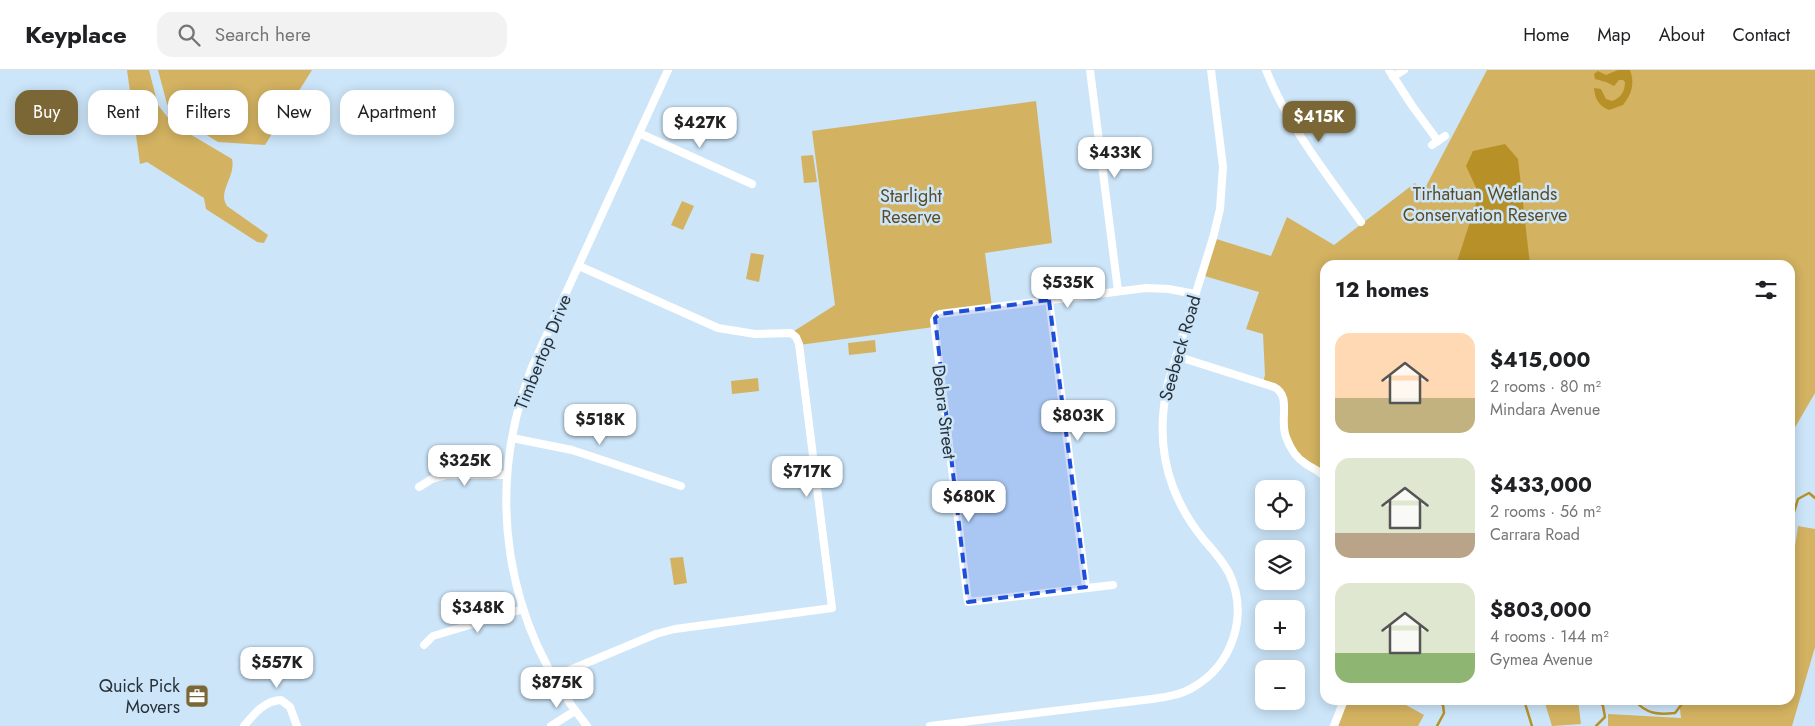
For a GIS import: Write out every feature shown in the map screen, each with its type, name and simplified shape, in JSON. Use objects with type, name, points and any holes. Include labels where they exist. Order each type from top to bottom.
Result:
[{"type":"street","name":"Timbertop Drive","points":[[587,726],[575,711],[542,657],[523,609],[514,575],[508,536],[507,475],[517,414],[529,375],[668,70]]},
{"type":"street","points":[[1090,70],[1118,291]]},
{"type":"street","name":"Seebeck Road","points":[[930,726],[1152,699],[1177,694],[1191,689],[1210,674],[1223,660],[1230,647],[1238,617],[1232,582],[1222,561],[1196,530],[1184,512],[1173,488],[1165,458],[1162,429],[1163,407],[1176,356],[1213,238],[1222,195],[1223,167],[1211,70]]},
{"type":"street","points":[[1266,70],[1281,104],[1292,123],[1361,222]]},
{"type":"street","points":[[1404,70],[1391,74],[1435,143],[1446,136]]},
{"type":"street","points":[[639,133],[752,184]]},
{"type":"street","points":[[553,677],[656,634],[675,628],[835,611],[800,347],[796,337],[789,332],[755,334],[718,328],[579,266]]},
{"type":"street","points":[[1086,587],[1049,300],[1152,288],[1195,294]]},
{"type":"street","name":"Debra Street","points":[[1049,300],[944,313],[936,317],[934,325],[968,602],[1113,585]]},
{"type":"street","points":[[1176,356],[1280,390],[1284,400],[1282,419],[1284,430],[1291,448],[1303,462],[1320,472]]},
{"type":"street","points":[[512,438],[572,450],[681,486]]},
{"type":"street","points":[[419,487],[432,479],[447,475],[507,475]]},
{"type":"street","points":[[424,645],[433,636],[523,609]]},
{"type":"street","points":[[244,726],[260,709],[271,702],[281,700],[290,707],[296,726]]},
{"type":"street","points":[[1334,726],[1342,705]]},
{"type":"street","points":[[551,726],[575,711]]},
{"type":"street","points":[[1012,717],[1014,725]]},
{"type":"highlighted area","points":[[1049,300],[1086,587],[968,602],[935,318],[940,314]]},
{"type":"green space","points":[[127,70],[149,70],[154,90],[130,90]]},
{"type":"green space","points":[[158,70],[312,70],[299,90],[258,90],[258,135],[271,135],[265,145],[218,142],[207,135],[248,135],[248,90],[168,90],[167,104]]},
{"type":"green space","name":"Tirhatuan Wetlands Conservation Reserve","points":[[1487,70],[1815,70],[1815,393],[1795,427],[1795,260],[1320,260],[1320,474],[1308,466],[1285,436],[1284,396],[1263,383],[1265,375],[1263,334],[1246,329],[1259,292],[1201,275],[1213,238],[1271,256],[1287,217],[1334,245],[1415,183],[1423,192]]},
{"type":"green space","name":"Starlight Reserve","points":[[1036,101],[1052,243],[985,253],[992,307],[940,314],[934,327],[799,345],[791,333],[835,305],[812,131]]},
{"type":"green space","points":[[158,105],[168,118],[168,135],[192,135],[232,159],[232,172],[224,195],[227,206],[268,235],[264,243],[257,242],[206,209],[204,198],[147,162],[140,164],[136,135],[158,135]]},
{"type":"green space","points":[[813,155],[817,182],[804,183],[801,156]]},
{"type":"green space","points":[[682,201],[694,206],[683,230],[671,225]]},
{"type":"green space","points":[[751,253],[764,255],[759,282],[746,279]]},
{"type":"green space","points":[[875,340],[876,352],[849,355],[848,343]]},
{"type":"green space","points":[[758,378],[759,391],[732,394],[731,381]]},
{"type":"green space","points":[[1798,526],[1815,529],[1815,647],[1792,726],[1608,726],[1608,714],[1681,718],[1680,705],[1795,705],[1795,546]]},
{"type":"green space","points":[[683,557],[687,583],[674,585],[670,558]]},
{"type":"green space","points":[[1342,705],[1406,705],[1424,715],[1418,726],[1334,726]]},
{"type":"green space","points":[[1546,705],[1579,705],[1581,724],[1552,726]]},
{"type":"shaded area","points":[[1618,70],[1630,70],[1632,88],[1629,97],[1623,105],[1609,110],[1598,102],[1594,88],[1601,89],[1606,99],[1612,101],[1622,94],[1625,82],[1619,80],[1614,86],[1595,79],[1594,74],[1598,71],[1606,75]]},
{"type":"shaded area","points":[[1505,144],[1518,159],[1529,260],[1458,260],[1479,194],[1466,166],[1473,151]]},
{"type":"waterway","points":[[1795,509],[1798,499],[1809,493],[1815,498]]},
{"type":"waterway","points":[[1437,726],[1444,713],[1443,705]]},
{"type":"waterway","points":[[1526,705],[1532,726]]},
{"type":"waterway","points":[[1596,726],[1605,717],[1602,705]]},
{"type":"waterway","points":[[1639,705],[1648,711],[1663,714],[1675,713],[1681,705]]},
{"type":"place","name":"Quick Pick Movers","points":[[197,696]]}]
